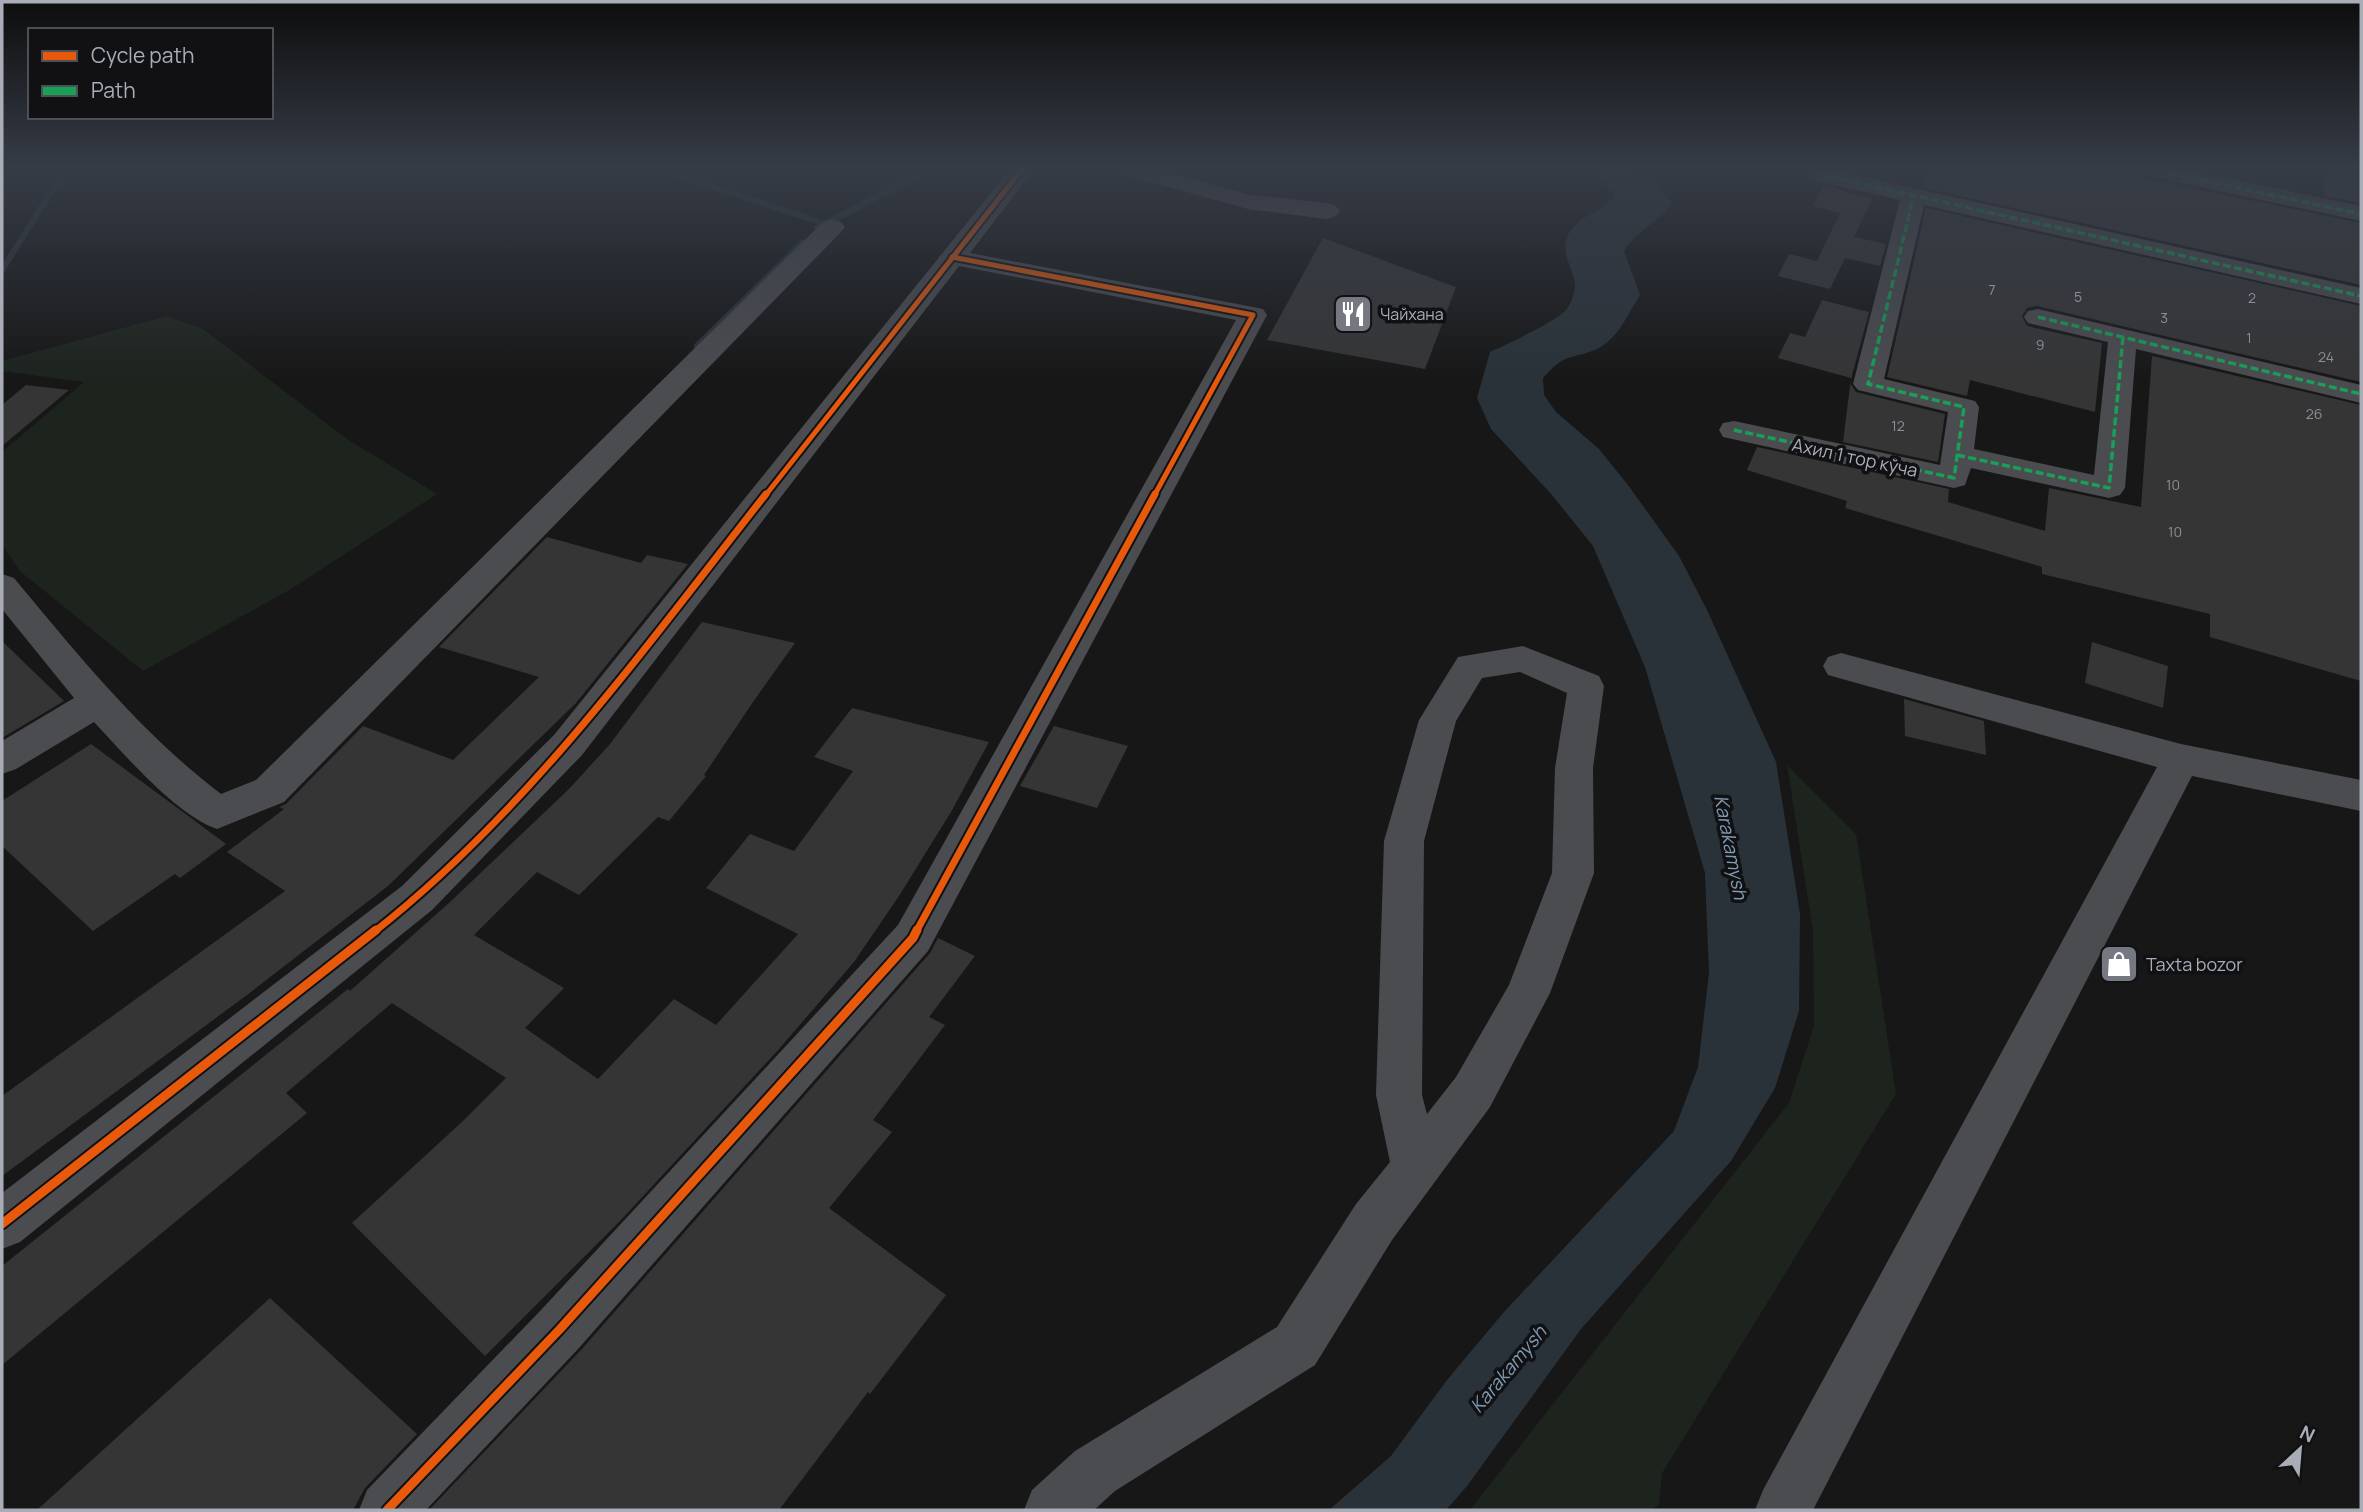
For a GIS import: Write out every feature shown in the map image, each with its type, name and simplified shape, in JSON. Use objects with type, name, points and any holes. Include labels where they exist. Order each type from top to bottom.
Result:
[{"type":"street","points":[[2,586],[97,702],[177,785],[217,813],[270,791],[820,239]]},
{"type":"street","points":[[2,1224],[418,898],[559,755],[968,239]]},
{"type":"street","name":"Ахил 1 тор кўча","points":[[1734,430],[1954,478],[1964,407],[1868,384],[1903,239]]},
{"type":"street","points":[[2107,239],[2361,296]]},
{"type":"street","points":[[387,1510],[560,1329],[913,938],[1253,315],[953,257]]},
{"type":"street","points":[[2038,317],[2361,394]]},
{"type":"street","points":[[1957,455],[2109,488],[2123,337]]},
{"type":"street","points":[[1052,1510],[1095,1471],[1296,1346],[1374,1222],[1473,1092],[1528,993],[1573,873],[1574,768],[1586,686],[1523,659],[1471,666],[1438,720],[1404,841],[1399,1095],[1415,1167]]},
{"type":"street","points":[[1841,666],[2181,759],[2361,796]]},
{"type":"street","points":[[2,760],[97,702]]},
{"type":"street","points":[[1783,1510],[2181,759]]},
{"type":"shaded area","points":[[167,316],[203,329],[347,439],[437,494],[291,589],[143,671],[20,571],[2,545],[2,452],[84,382],[2,371],[2,361]]},
{"type":"shaded area","points":[[1787,765],[1856,834],[1896,1094],[1662,1473],[1659,1504],[1652,1510],[1470,1510],[1789,1103],[1814,1026],[1813,931]]},
{"type":"water","name":"Karakamysh","points":[[1566,239],[1634,239],[1624,251],[1640,295],[1621,326],[1603,346],[1567,358],[1543,378],[1544,395],[1556,412],[1599,449],[1679,556],[1707,610],[1776,762],[1800,914],[1799,1011],[1775,1088],[1731,1161],[1581,1329],[1467,1486],[1446,1510],[1329,1510],[1391,1456],[1447,1380],[1504,1312],[1674,1131],[1698,1067],[1709,973],[1705,873],[1645,667],[1593,546],[1552,495],[1491,429],[1477,398],[1490,352],[1552,321],[1566,310],[1570,303],[1575,282]]},
{"type":"building","points":[[1323,239],[1456,287],[1425,369],[1267,340]]},
{"type":"building","points":[[1828,239],[1861,239],[1886,244],[1880,266],[1845,258],[1830,289],[1778,276],[1789,254],[1817,261]]},
{"type":"building","points":[[1919,239],[2062,239],[2361,306],[2361,382],[2037,306],[2027,308],[2022,316],[2027,326],[2102,343],[2095,412],[1970,380],[1967,396],[1887,377]]},
{"type":"building","points":[[2152,239],[2361,239],[2361,285]]},
{"type":"building","points":[[1822,300],[1869,312],[1851,380],[1778,358],[1790,333],[1805,337]]},
{"type":"building","points":[[2152,356],[2361,405],[2361,681],[2210,637],[2210,614],[2042,574],[2042,567],[1845,508],[1847,501],[1747,470],[1757,447],[1949,489],[1948,502],[2045,531],[2049,488],[2141,507]]},
{"type":"building","points":[[1850,383],[1856,392],[1945,414],[1938,462],[1843,442]]},
{"type":"building","points":[[26,385],[69,390],[2,446],[2,405]]},
{"type":"building","points":[[547,537],[641,563],[647,555],[688,564],[576,703],[388,886],[247,995],[2,1176],[2,1096],[285,891],[227,852],[284,809],[279,807],[286,804],[363,726],[453,760],[539,677],[439,647]]},
{"type":"building","points":[[702,622],[795,643],[704,775],[706,776],[669,821],[658,817],[579,895],[537,872],[474,935],[564,988],[525,1028],[598,1079],[674,999],[716,1025],[798,934],[706,888],[750,834],[794,851],[853,771],[814,757],[852,708],[989,742],[951,812],[854,962],[779,1049],[621,1220],[485,1356],[352,1223],[506,1078],[392,1003],[286,1093],[307,1113],[2,1365],[2,1266],[348,989],[350,991],[450,902],[569,789],[610,744]]},
{"type":"building","points":[[2,641],[64,701],[2,738]]},
{"type":"building","points":[[2092,642],[2168,666],[2163,708],[2085,683]]},
{"type":"building","points":[[1904,699],[1984,721],[1986,755],[1905,736]]},
{"type":"building","points":[[1054,726],[1128,746],[1097,808],[1020,786]]},
{"type":"building","points":[[91,744],[226,844],[180,878],[175,874],[93,931],[2,846],[2,801]]},
{"type":"building","points":[[938,938],[975,956],[929,1017],[945,1025],[873,1120],[892,1132],[829,1208],[946,1295],[779,1510],[429,1510],[581,1350],[930,953]]},
{"type":"building","points":[[270,1298],[417,1434],[365,1488],[353,1510],[37,1510]]},
{"type":"waterway","points":[[2,270],[22,239]]},
{"type":"waterway","points":[[697,346],[802,243]]},
{"type":"marked path","points":[[1734,430],[1954,478],[1964,407],[1868,384],[1903,239]]},
{"type":"marked path","points":[[2106,239],[2361,296]]},
{"type":"marked path","points":[[2038,317],[2361,394]]},
{"type":"marked path","points":[[1957,455],[2109,488],[2123,337]]},
{"type":"cycle path","points":[[2,1224],[417,898],[568,745],[967,239]]},
{"type":"cycle path","points":[[387,1510],[560,1329],[913,938],[1253,315],[952,257]]},
{"type":"place","name":"Чайхана","points":[[1353,314]]},
{"type":"place","name":"Taxta bozor","points":[[2119,964]]}]
